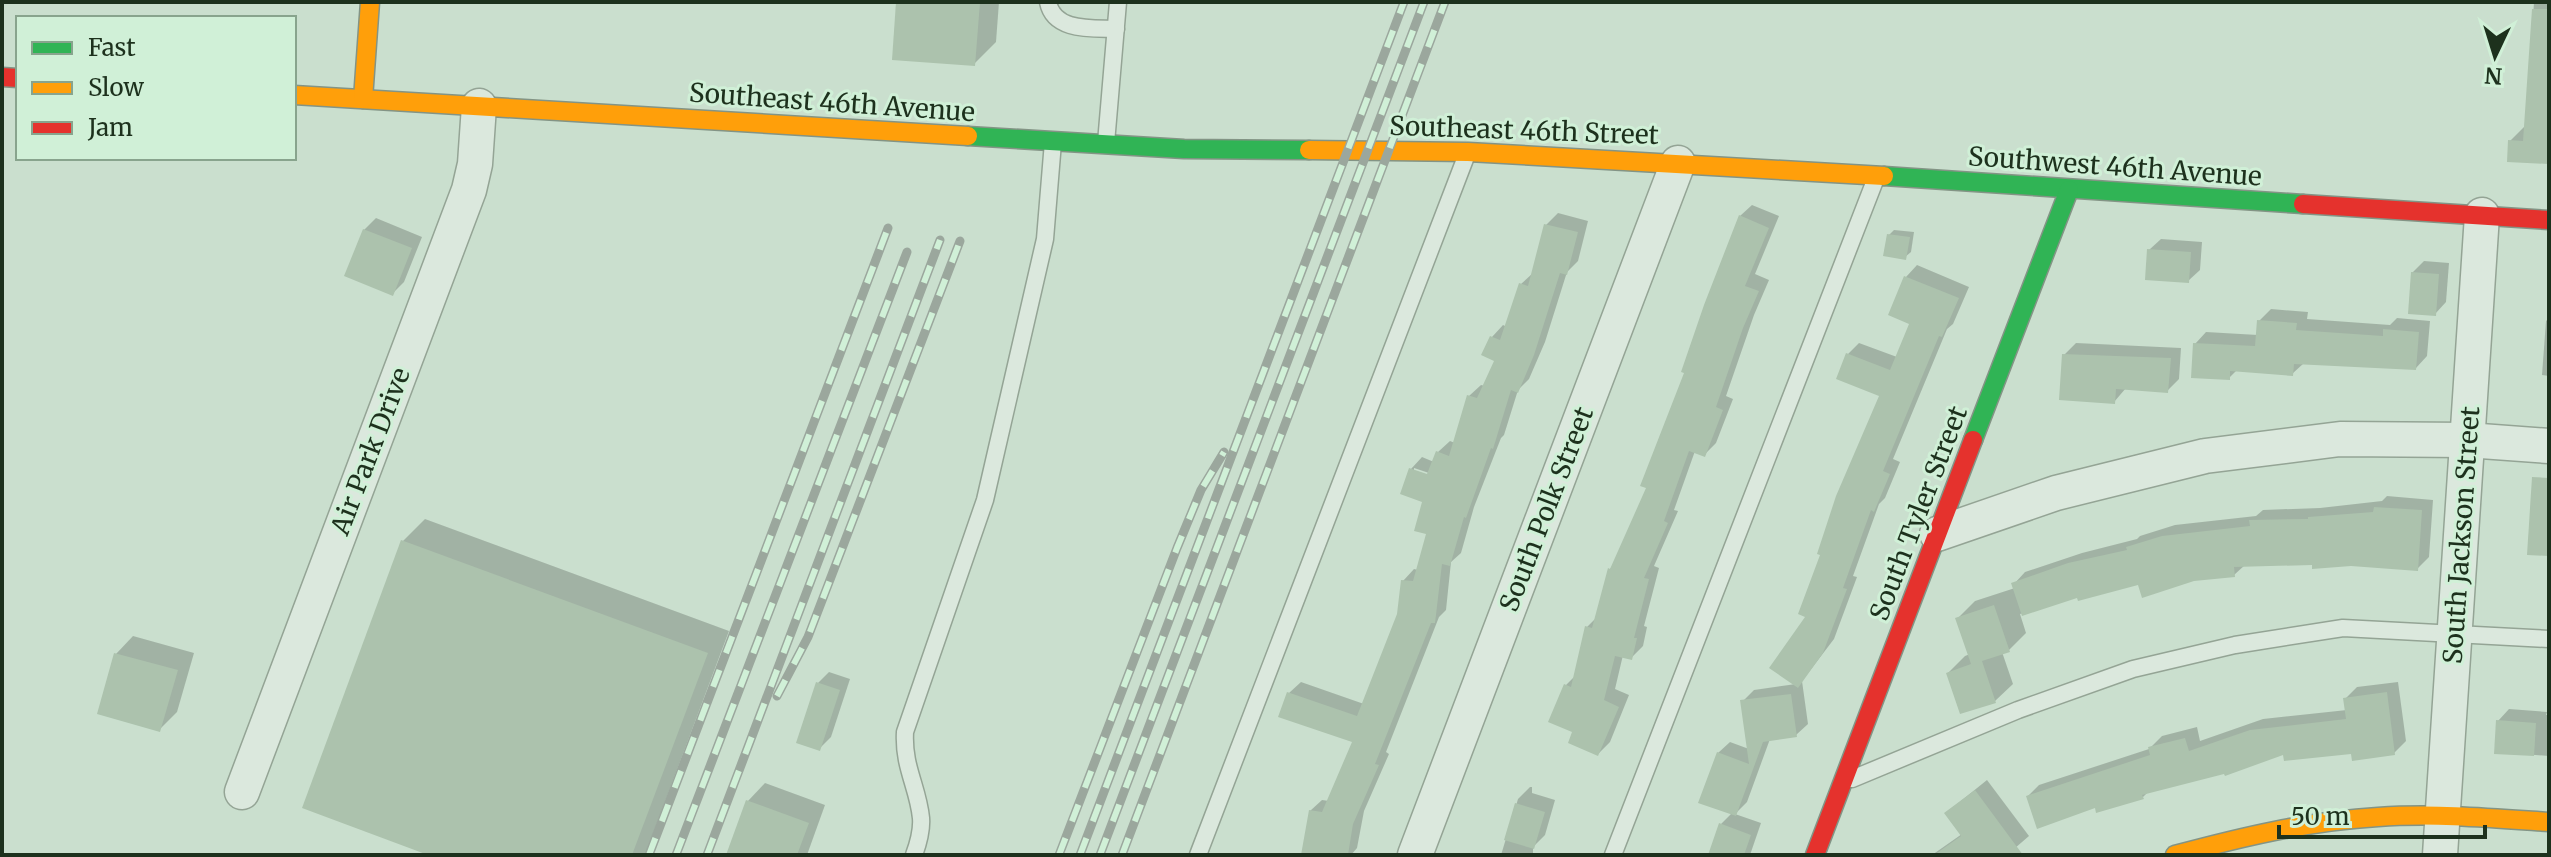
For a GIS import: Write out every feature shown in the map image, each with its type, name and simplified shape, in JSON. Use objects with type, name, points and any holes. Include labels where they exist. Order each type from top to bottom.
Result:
[{"type":"main road","points":[[363,99],[370,2]]},
{"type":"main road","name":"Southeast 46th Avenue","points":[[296,95],[1184,149],[1368,150]]},
{"type":"main road","name":"Southeast 46th Street","points":[[1368,150],[1678,163]]},
{"type":"main road","name":"Southwest 46th Avenue","points":[[1678,163],[2549,220]]},
{"type":"main road","name":"South Tyler Street","points":[[1815,855],[2069,190]]},
{"type":"main road","points":[[2175,855],[2265,832],[2355,819],[2443,815],[2549,822]]},
{"type":"street","name":"Air Park Drive","points":[[242,792],[469,190],[475,164],[479,106]]},
{"type":"street","name":"South Polk Street","points":[[1415,855],[1678,163]]},
{"type":"street","name":"South Jackson Street","points":[[2440,855],[2482,215]]},
{"type":"street","points":[[1937,534],[2056,493],[2205,456],[2340,439],[2467,440],[2549,446]]},
{"type":"lane","points":[[1048,2],[1049,9],[1067,26],[1116,29]]},
{"type":"lane","points":[[1106,145],[1118,2]]},
{"type":"lane","points":[[914,855],[921,819],[904,754],[905,732],[985,500],[1045,239],[1053,142]]},
{"type":"lane","points":[[1198,855],[1468,152]]},
{"type":"lane","points":[[1613,855],[1877,176]]},
{"type":"lane","points":[[1843,783],[2018,710],[2147,666],[2235,645],[2343,628],[2549,639]]},
{"type":"lane","points":[[2263,855],[2265,832]]},
{"type":"building","points":[[896,2],[980,2],[975,66],[892,60]]},
{"type":"building","points":[[2532,9],[2549,9],[2549,164],[2507,162],[2508,140],[2523,141]]},
{"type":"building","points":[[1739,215],[1769,228],[1745,286],[1759,291],[1716,407],[1723,410],[1705,457],[1689,451],[1664,521],[1668,523],[1644,578],[1649,579],[1634,638],[1637,638],[1632,660],[1615,656],[1604,700],[1619,707],[1598,756],[1568,743],[1572,732],[1548,722],[1564,684],[1571,687],[1585,626],[1592,628],[1608,568],[1646,488],[1640,486],[1684,373],[1681,372],[1704,305]]},
{"type":"building","points":[[1544,224],[1578,232],[1567,275],[1560,273],[1534,355],[1518,393],[1511,390],[1493,449],[1464,517],[1450,566],[1442,564],[1435,623],[1431,623],[1375,764],[1379,765],[1353,824],[1348,855],[1301,855],[1309,810],[1322,812],[1352,742],[1278,717],[1287,692],[1357,716],[1397,614],[1401,580],[1413,581],[1426,534],[1414,531],[1422,502],[1400,494],[1409,468],[1427,474],[1436,451],[1449,456],[1467,395],[1477,398],[1494,361],[1481,355],[1490,336],[1500,340],[1519,283],[1528,286]]},
{"type":"building","points":[[363,229],[412,248],[393,296],[344,276]]},
{"type":"building","points":[[1887,234],[1910,237],[1906,260],[1883,256]]},
{"type":"building","points":[[2147,249],[2191,252],[2189,283],[2145,280]]},
{"type":"building","points":[[2411,272],[2439,274],[2436,316],[2408,314]]},
{"type":"building","points":[[1904,276],[1959,298],[1942,337],[1939,336],[1883,471],[1890,474],[1874,512],[1871,510],[1823,653],[1798,688],[1769,668],[1805,617],[1798,614],[1820,555],[1817,554],[1836,496],[1879,396],[1836,379],[1846,353],[1890,370],[1909,324],[1888,315]]},
{"type":"building","points":[[2257,320],[2297,323],[2296,330],[2383,336],[2383,329],[2419,332],[2416,370],[2294,364],[2293,376],[2230,371],[2230,380],[2191,378],[2193,343],[2255,346]]},
{"type":"building","points":[[2062,354],[2171,358],[2168,393],[2116,389],[2115,404],[2059,400]]},
{"type":"building","points":[[2532,477],[2549,478],[2549,556],[2527,555]]},
{"type":"building","points":[[2374,507],[2422,510],[2418,571],[2351,566],[2312,569],[2312,565],[2234,567],[2235,577],[2194,581],[2142,598],[2138,585],[2078,601],[2077,598],[2022,616],[2011,583],[2068,563],[2127,550],[2126,547],[2162,536],[2250,526],[2249,520],[2308,519],[2373,512]]},
{"type":"building","points":[[401,540],[708,653],[632,855],[428,855],[302,808]]},
{"type":"building","points":[[1994,605],[2010,652],[1982,661],[1996,703],[1960,714],[1946,673],[1971,664],[1955,618]]},
{"type":"building","points":[[114,653],[178,670],[160,732],[97,714]]},
{"type":"building","points":[[816,682],[840,690],[820,751],[796,743]]},
{"type":"building","points":[[2387,692],[2395,755],[2352,761],[2351,754],[2284,761],[2283,755],[2225,776],[2142,795],[2144,799],[2096,813],[2095,808],[2037,829],[2026,796],[2150,755],[2148,747],[2185,738],[2189,751],[2250,730],[2346,719],[2343,698]]},
{"type":"building","points":[[1791,694],[1797,737],[1763,742],[1736,816],[1698,803],[1717,752],[1749,764],[1740,700]]},
{"type":"building","points":[[2496,720],[2536,723],[2534,756],[2494,754]]},
{"type":"building","points":[[1975,790],[2023,855],[1934,855],[1961,836],[1944,813]]},
{"type":"building","points":[[746,800],[809,823],[797,855],[726,855]]},
{"type":"building","points":[[1515,803],[1545,812],[1534,849],[1504,840]]},
{"type":"building","points":[[1719,823],[1751,835],[1744,855],[1708,855]]},
{"type":"railway","points":[[1080,855],[1404,2]]},
{"type":"railway","points":[[1100,855],[1424,2]]},
{"type":"railway","points":[[1122,855],[1445,2]]},
{"type":"railway","points":[[649,855],[888,228]]},
{"type":"railway","points":[[707,855],[940,240]]},
{"type":"railway","points":[[777,696],[808,637],[960,241]]},
{"type":"railway","points":[[676,855],[907,252]]},
{"type":"railway","points":[[1059,855],[1177,548],[1201,490],[1224,452]]},
{"type":"traffic: fast","points":[[968,136],[1184,149],[1309,150]]},
{"type":"traffic: fast","points":[[1884,176],[2303,204]]},
{"type":"traffic: fast","points":[[1973,440],[2069,190]]},
{"type":"traffic: slow","points":[[363,99],[370,2]]},
{"type":"traffic: slow","points":[[296,95],[968,136]]},
{"type":"traffic: slow","points":[[1309,150],[1468,152],[1884,176]]},
{"type":"traffic: slow","points":[[2175,855],[2276,831],[2352,819],[2442,816],[2549,822]]},
{"type":"traffic: jam","points":[[2,77],[16,78]]},
{"type":"traffic: jam","points":[[2303,204],[2549,220]]},
{"type":"traffic: jam","points":[[1815,855],[1973,440]]}]
